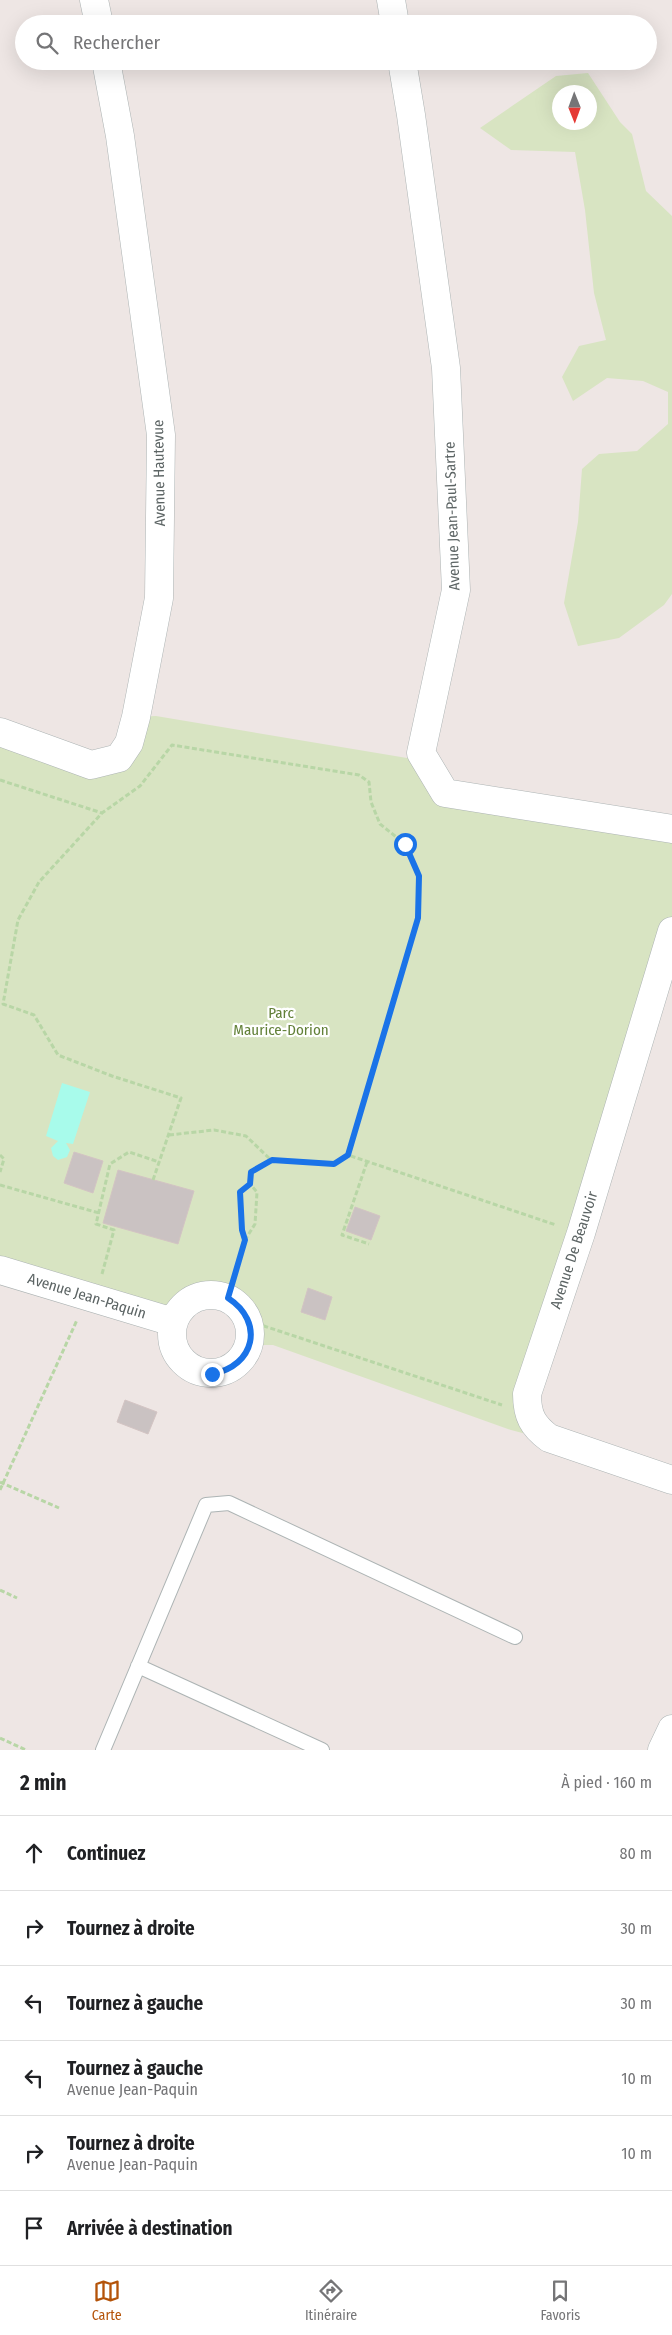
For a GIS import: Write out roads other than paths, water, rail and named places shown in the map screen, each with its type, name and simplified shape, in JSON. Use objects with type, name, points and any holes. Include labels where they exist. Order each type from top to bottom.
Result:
[{"type":"street","points":[[94,0],[97,15]]},
{"type":"street","points":[[391,0],[394,15]]},
{"type":"street","name":"Avenue Hautevue","points":[[0,732],[91,765],[119,758],[128,743],[136,717],[159,598],[161,435],[120,136],[108,70]]},
{"type":"street","name":"Avenue Jean-Paul-Sartre","points":[[404,70],[446,368],[456,590],[421,754],[444,793],[672,829]]},
{"type":"street","name":"Avenue De Beauvoir","points":[[672,931],[580,1233],[527,1394],[527,1405],[535,1427],[549,1438],[672,1480]]},
{"type":"street","name":"Avenue Jean-Paquin","points":[[0,1270],[91,1299],[173,1322]]},
{"type":"street","points":[[208,1294],[228,1298],[238,1304],[249,1320],[251,1332],[249,1345],[244,1356],[236,1365],[225,1371],[212,1374],[200,1372],[180,1358],[174,1347],[172,1335],[173,1322],[186,1303],[199,1296],[208,1294]]},
{"type":"street","points":[[662,1750],[672,1729]]},
{"type":"lane","points":[[103,1750],[206,1505],[229,1503],[515,1637]]},
{"type":"lane","points":[[138,1666],[322,1750]]},
{"type":"park label","name":"Parc Maurice-Dorion","points":[[281,1022]]}]
